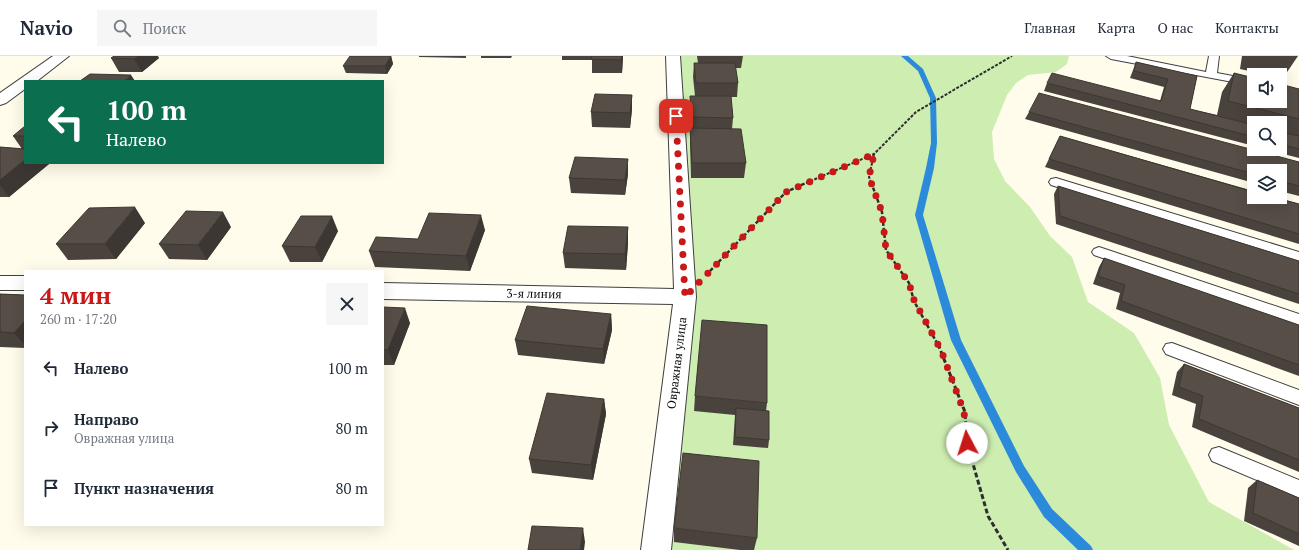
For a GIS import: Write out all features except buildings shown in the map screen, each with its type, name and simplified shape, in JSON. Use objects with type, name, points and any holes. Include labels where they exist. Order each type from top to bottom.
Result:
[{"type":"street","points":[[29,80],[62,56]]},
{"type":"street","name":"Овражная улица","points":[[656,550],[685,297],[674,56]]},
{"type":"street","points":[[0,100],[24,83]]},
{"type":"street","points":[[0,283],[24,283]]},
{"type":"street","name":"3-я линия","points":[[384,291],[685,297]]},
{"type":"lane","points":[[1111,56],[1247,82]]},
{"type":"lane","points":[[1211,76],[1214,56]]},
{"type":"lane","points":[[1056,182],[1299,257]]},
{"type":"lane","points":[[1099,252],[1299,320]]},
{"type":"lane","points":[[1172,349],[1299,398]]},
{"type":"lane","points":[[1219,455],[1299,489]]},
{"type":"path","points":[[685,297],[786,192],[874,154],[916,112],[1013,56]]},
{"type":"path","points":[[874,154],[869,177],[882,212],[886,250],[909,283],[914,300],[941,350],[964,412],[967,443],[988,516],[1008,550]]},
{"type":"green space","points":[[673,56],[1069,56],[1067,64],[1056,72],[1028,75],[1016,83],[1007,95],[992,132],[994,159],[1005,181],[1030,207],[1050,236],[1072,257],[1088,302],[1134,333],[1160,378],[1169,425],[1209,502],[1294,550],[656,550],[685,297]]},
{"type":"waterway","points":[[904,56],[921,70],[933,98],[934,143],[919,215],[956,340],[1020,469],[1048,513],[1087,550]]},
{"type":"route","points":[[676,116],[685,297],[786,192],[874,154],[870,166],[869,177],[882,212],[886,250],[901,269],[909,283],[914,300],[941,350],[964,412],[967,443]]}]
